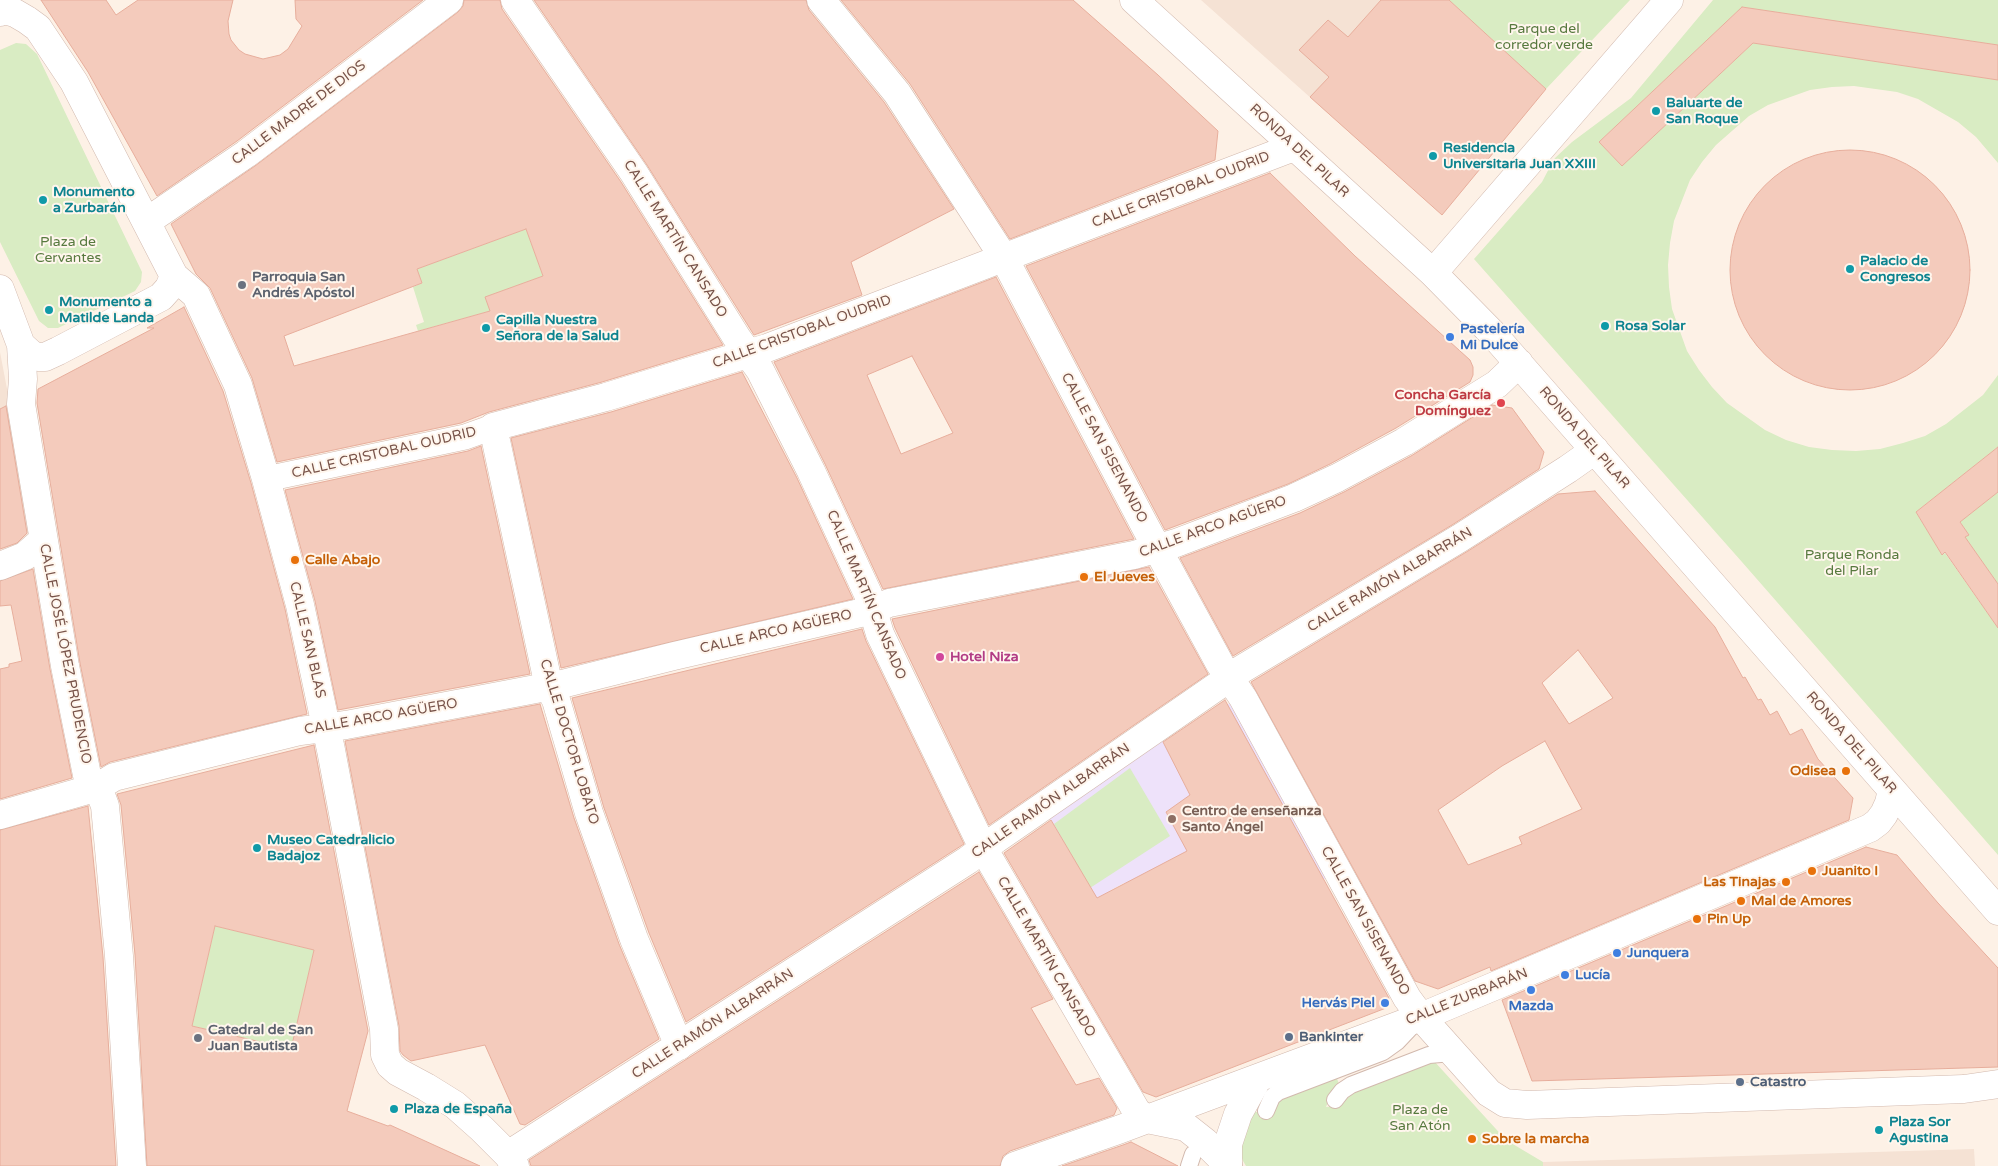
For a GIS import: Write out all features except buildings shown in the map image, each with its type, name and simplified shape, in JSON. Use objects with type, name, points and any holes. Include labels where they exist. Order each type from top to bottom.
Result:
[{"type":"street","name":"CALLE MADRE DE DIOS","points":[[146,222],[246,154],[449,0]]},
{"type":"street","name":"CALLE MARTÍN CANSADO","points":[[515,0],[634,172],[760,370],[811,471],[868,594],[880,634],[983,848],[1137,1112],[1146,1118]]},
{"type":"street","name":"CALLE SAN SISENANDO","points":[[821,0],[897,94],[1004,258],[1157,548],[1229,678],[1243,698],[1406,998],[1488,1093],[1505,1103],[1514,1105],[1964,1090],[1998,1084]]},
{"type":"street","name":"RONDA DEL PILAR","points":[[1134,0],[1433,273],[1492,333],[1998,911]]},
{"type":"street","points":[[1433,273],[1669,0]]},
{"type":"street","points":[[0,289],[21,345],[26,351],[38,357],[51,355],[160,297],[169,288],[174,276],[74,82],[38,28],[2,7]]},
{"type":"street","name":"CALLE CRISTOBAL OUDRID","points":[[266,479],[465,437],[493,427],[606,397],[776,344],[1294,147]]},
{"type":"street","name":"CALLE SAN BLAS","points":[[174,276],[196,294],[234,376],[266,479],[300,604],[326,728],[382,1020],[385,1055],[390,1065],[398,1072],[455,1104],[511,1160]]},
{"type":"street","name":"CALLE JOSÉ LÓPEZ PRUDENCIO","points":[[21,345],[23,379],[21,404],[65,666],[88,780],[98,787],[105,806],[119,956],[132,1166]]},
{"type":"street","name":"CALLE ARCO AGÜERO","points":[[0,815],[98,787],[114,777],[300,731],[326,728],[550,687],[873,610],[889,603],[1134,555],[1230,523],[1294,498],[1337,478],[1404,442],[1497,384],[1519,363]]},
{"type":"street","name":"CALLE DOCTOR LOBATO","points":[[493,427],[550,687],[556,700],[589,813],[621,903],[679,1046]]},
{"type":"street","name":"CALLE RAMÓN ALBARRÁN","points":[[511,1160],[679,1046],[968,860],[1229,678],[1460,538],[1595,450]]},
{"type":"street","points":[[0,566],[24,556],[44,540]]},
{"type":"street","name":"CALLE ZURBARÁN","points":[[1016,1166],[1421,1017],[1870,828],[1884,814],[1892,790]]},
{"type":"street","points":[[1228,1166],[1228,1144],[1238,1114],[1258,1078]]},
{"type":"street","points":[[1146,1118],[1186,1127],[1205,1142],[1228,1166]]},
{"type":"lane","points":[[1266,1111],[1272,1097],[1285,1088],[1391,1048],[1421,1017]]},
{"type":"lane","points":[[1335,1100],[1342,1091],[1351,1085],[1429,1055],[1452,1053]]},
{"type":"shaded area","name":"Residencia Universitaria Juan XXIII","points":[[1201,0],[1449,0],[1546,89],[1442,215]]},
{"type":"shaded area","points":[[0,352],[33,526],[21,544],[0,550]]},
{"type":"shaded area","name":"Centro de enseñanza Santo Ángel","points":[[1230,703],[1327,878],[1224,919],[1124,883],[1111,890],[1097,907],[1089,886],[1047,815],[1159,736],[1165,745]]},
{"type":"shaded area","points":[[1974,1149],[1975,1166],[1543,1166],[1543,1162]]},
{"type":"green space","name":"Parque del corredor verde","points":[[1449,0],[1630,0],[1546,89]]},
{"type":"green space","name":"Parque Ronda del Pilar","points":[[1713,0],[1998,0],[1998,45],[1742,7],[1599,142],[1622,166],[1753,43],[1998,80],[1998,163],[1976,137],[1958,122],[1918,99],[1897,92],[1854,86],[1832,87],[1810,90],[1768,105],[1749,116],[1716,145],[1690,180],[1674,221],[1668,265],[1672,309],[1687,351],[1699,370],[1727,403],[1765,430],[1786,440],[1809,447],[1856,451],[1880,449],[1903,443],[1925,436],[1946,424],[1983,395],[1998,375],[1998,447],[1916,512],[1942,555],[1945,553],[1998,628],[1998,855],[1474,259],[1542,182],[1554,159],[1572,142],[1631,98]]},
{"type":"green space","name":"Plaza de Cervantes","points":[[16,43],[26,44],[37,54],[142,272],[141,282],[135,291],[58,328],[48,328],[39,321],[0,242],[0,50]]},
{"type":"green space","points":[[526,229],[543,276],[486,297],[490,311],[418,331],[416,325],[424,322],[413,287],[422,283],[417,269]]},
{"type":"green space","points":[[1998,492],[1998,584],[1965,537],[1969,535],[1960,522]]},
{"type":"green space","points":[[1130,768],[1170,836],[1090,888],[1054,824]]},
{"type":"green space","points":[[215,926],[314,950],[291,1049],[192,1026]]},
{"type":"green space","name":"Plaza de San Atón","points":[[1434,1061],[1506,1140],[1543,1162],[1543,1166],[1246,1166],[1243,1161],[1239,1150],[1248,1114],[1260,1111],[1260,1118],[1271,1117],[1278,1100],[1336,1076],[1339,1084],[1326,1107],[1341,1105],[1349,1094]]},
{"type":"place","name":"Baluarte de San Roque","points":[[1656,111]]},
{"type":"place","name":"Residencia Universitaria Juan XXIII","points":[[1433,156]]},
{"type":"place","name":"Monumento a Zurbarán","points":[[43,200]]},
{"type":"place","name":"Palacio de Congresos","points":[[1850,269]]},
{"type":"place","name":"Parroquia San Andrés Apóstol","points":[[242,285]]},
{"type":"place","name":"Monumento a Matilde Landa","points":[[49,310]]},
{"type":"place","name":"Rosa Solar","points":[[1605,326]]},
{"type":"place","name":"Capilla Nuestra Señora de la Salud","points":[[486,328]]},
{"type":"place","name":"Pastelería Mi Dulce","points":[[1450,337]]},
{"type":"place","name":"Concha García Domínguez","points":[[1501,403]]},
{"type":"place","name":"Calle Abajo","points":[[295,560]]},
{"type":"place","name":"El Jueves","points":[[1084,577]]},
{"type":"place","name":"Hotel Niza","points":[[940,657]]},
{"type":"place","name":"Odisea","points":[[1846,771]]},
{"type":"place","name":"Centro de enseñanza Santo Ángel","points":[[1172,819]]},
{"type":"place","name":"Museo Catedralicio Badajoz","points":[[257,848]]},
{"type":"place","name":"Juanito I","points":[[1812,871]]},
{"type":"place","name":"Las Tinajas","points":[[1786,882]]},
{"type":"place","name":"Mal de Amores","points":[[1741,901]]},
{"type":"place","name":"Pin Up","points":[[1697,919]]},
{"type":"place","name":"Junquera","points":[[1617,953]]},
{"type":"place","name":"Lucía","points":[[1565,975]]},
{"type":"place","name":"Mazda","points":[[1531,990]]},
{"type":"place","name":"Hervás Piel","points":[[1385,1003]]},
{"type":"place","name":"Bankinter","points":[[1289,1037]]},
{"type":"place","name":"Catedral de San Juan Bautista","points":[[198,1038]]},
{"type":"place","name":"Catastro","points":[[1740,1082]]},
{"type":"place","name":"Plaza de España","points":[[394,1109]]},
{"type":"place","name":"Plaza Sor Agustina","points":[[1879,1130]]},
{"type":"place","name":"Sobre la marcha","points":[[1472,1139]]}]
